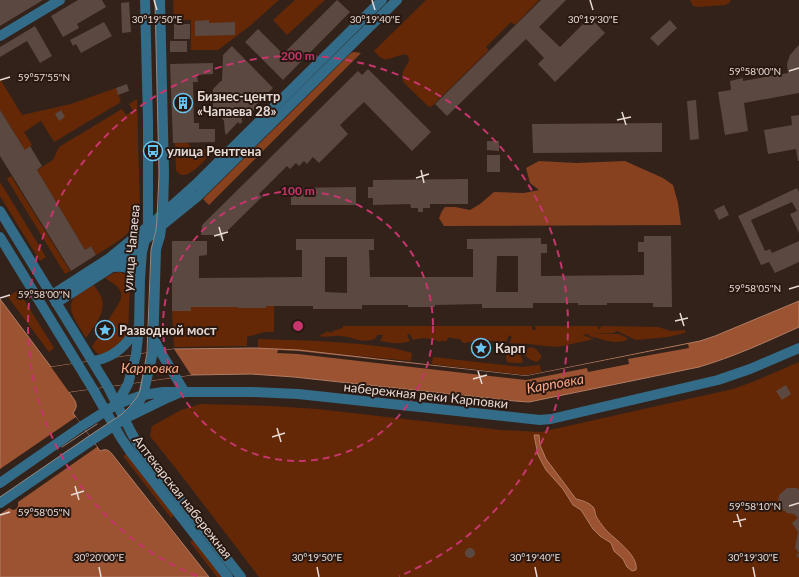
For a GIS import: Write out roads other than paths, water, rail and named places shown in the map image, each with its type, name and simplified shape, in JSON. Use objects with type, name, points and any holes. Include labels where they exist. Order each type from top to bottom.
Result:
[{"type":"street","points":[[0,36],[60,0]]},
{"type":"street","name":"улица Чапаева","points":[[117,404],[128,384],[136,354],[139,327],[142,252],[148,227],[148,93],[145,0]]},
{"type":"street","name":"улица Чапаева","points":[[160,0],[164,173],[163,214],[156,249],[154,337],[157,352],[176,377],[184,391]]},
{"type":"street","points":[[54,299],[108,260],[195,186],[382,0]]},
{"type":"street","points":[[54,299],[112,267],[198,196],[397,0]]},
{"type":"street","name":"Аптекарская набережная","points":[[0,211],[93,361],[140,448],[241,577]]},
{"type":"street","name":"Аптекарская набережная","points":[[0,237],[132,454],[228,577]]},
{"type":"street","points":[[112,267],[127,267],[134,272],[140,280]]},
{"type":"street","points":[[93,361],[115,353],[139,327]]},
{"type":"street","name":"набережная реки Карповки","points":[[0,483],[82,426],[117,404],[143,395],[184,391],[298,394],[540,420],[551,419],[718,380],[750,369],[799,348]]},
{"type":"street","points":[[0,503],[124,419],[136,407],[143,395],[157,352]]},
{"type":"street","name":"набережная реки Карповки","points":[[124,419],[184,391]]},
{"type":"water","name":"Карповка","points":[[0,299],[51,367],[174,349],[255,348],[299,350],[526,376],[700,341],[799,301],[799,327],[737,354],[699,367],[529,402],[294,377],[251,374],[191,375],[69,392],[76,405],[73,413],[100,451],[106,450],[112,454],[209,577],[0,577]]},
{"type":"water","points":[[534,435],[539,435],[540,445],[546,459],[576,499],[592,506],[597,518],[605,529],[630,553],[636,564],[636,570],[632,571],[627,567],[623,559],[614,551],[611,543],[600,536],[593,529],[581,510],[573,505],[563,489],[546,470],[538,455]]},
{"type":"tram line","points":[[0,497],[122,414],[130,406],[140,391],[147,353],[151,250],[156,230],[159,174],[155,0]]},
{"type":"tram line","points":[[62,447],[97,424]]},
{"type":"place","name":"Бизнес-центр «Чапаева 28»","points":[[183,103]]},
{"type":"place","name":"улица Рентгена","points":[[153,151]]},
{"type":"place","name":"Разводной мост","points":[[105,330]]},
{"type":"place","name":"Карп","points":[[481,348]]}]
